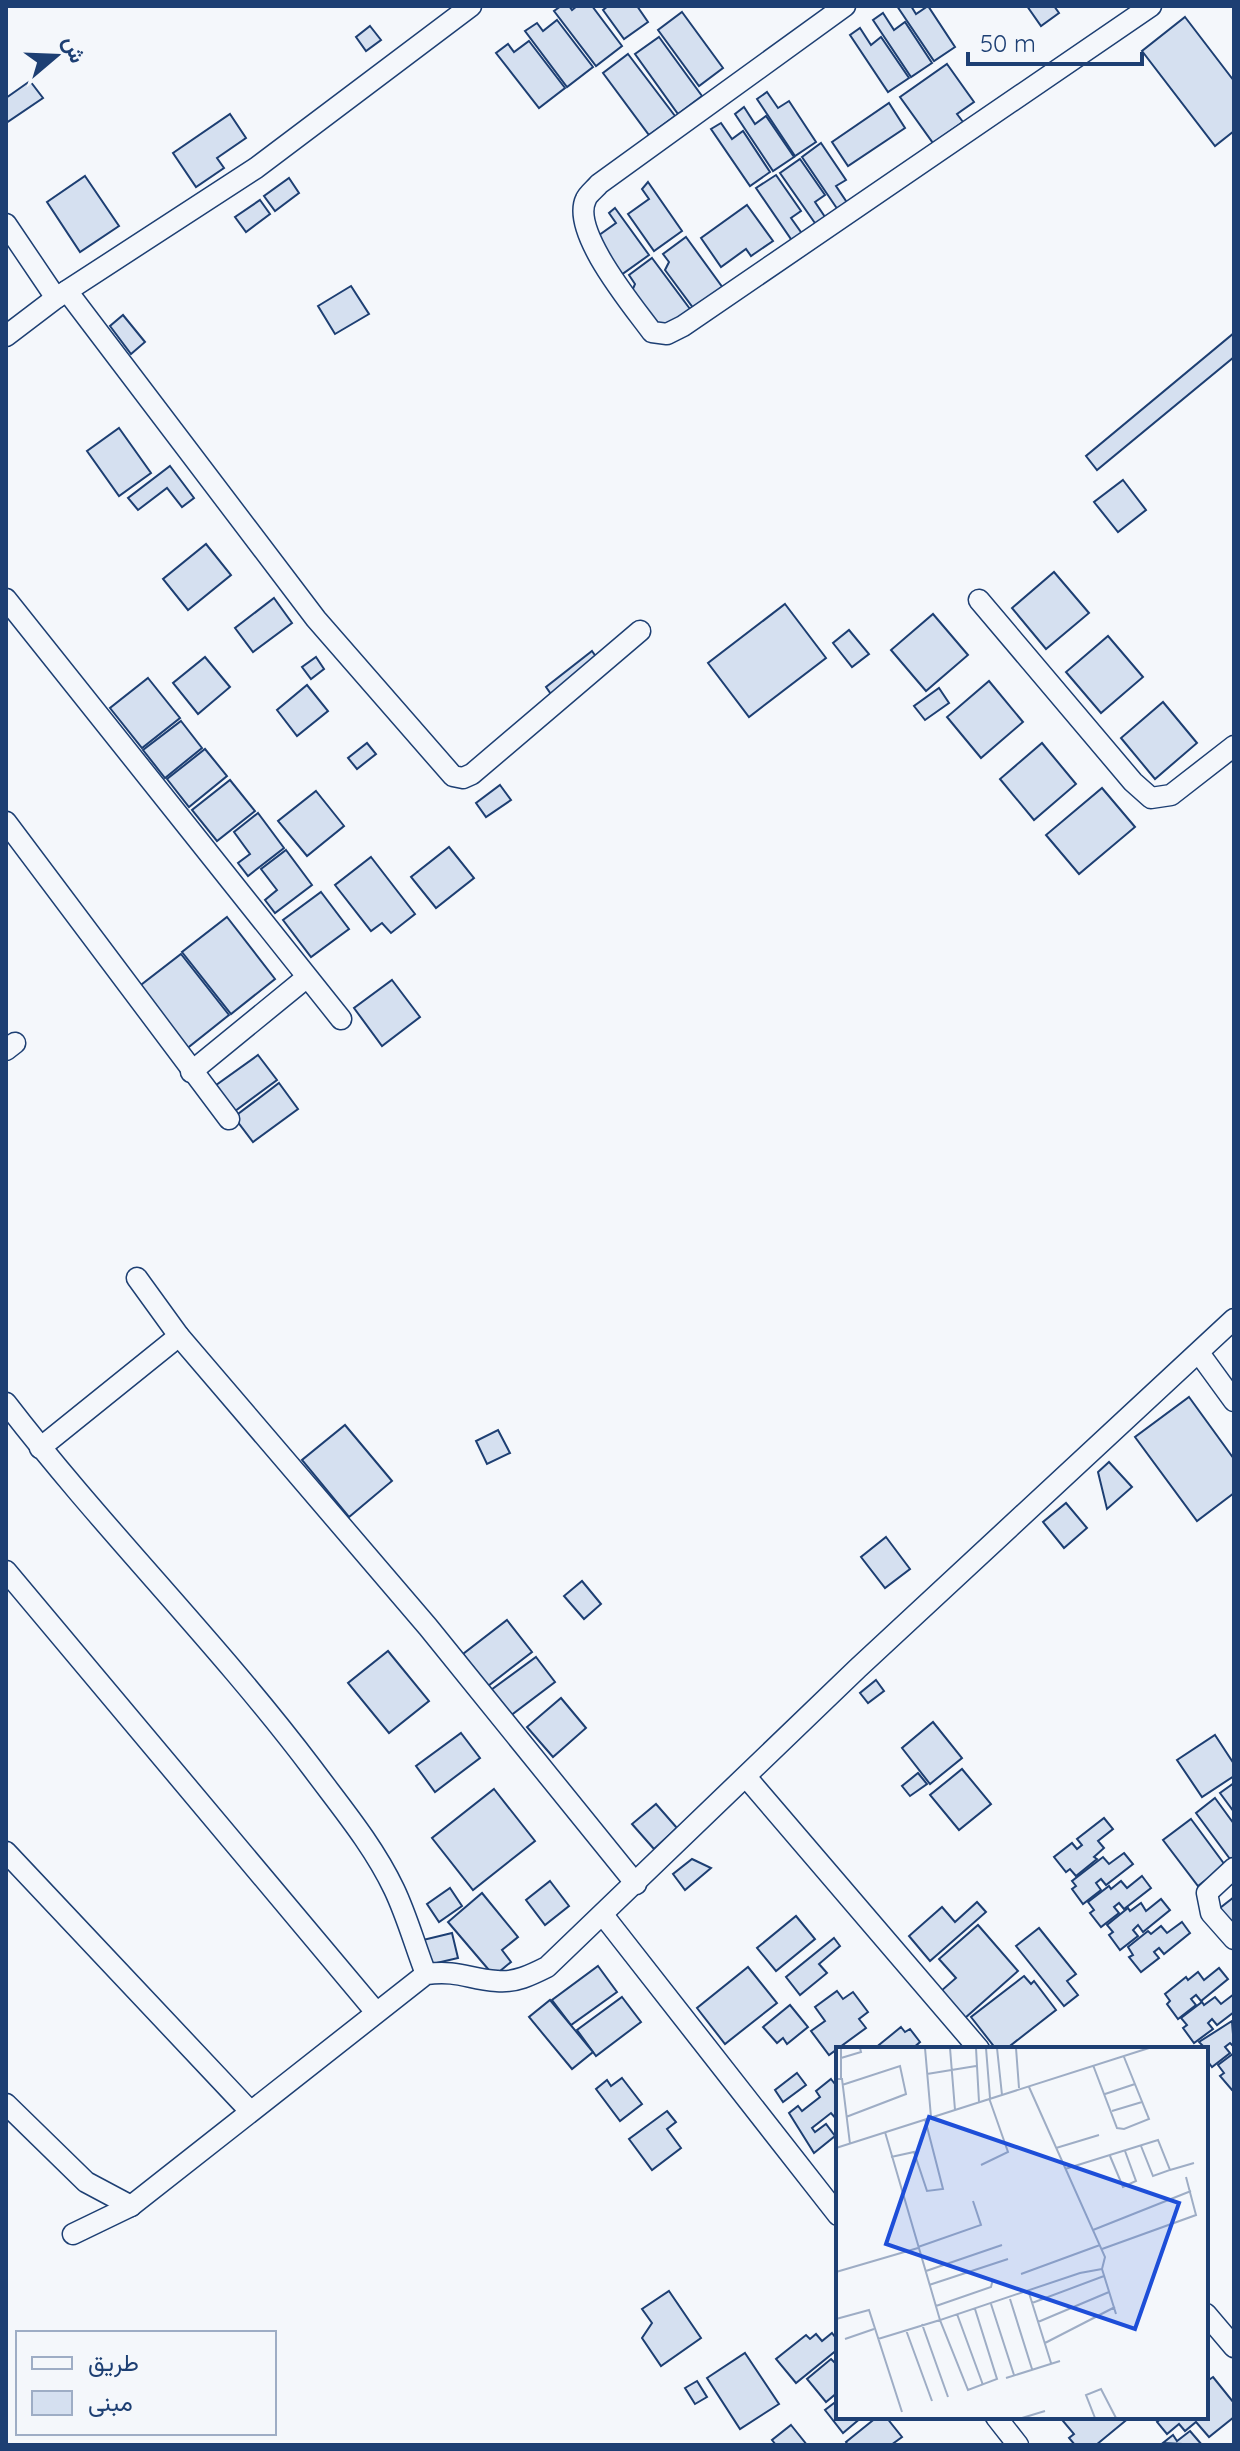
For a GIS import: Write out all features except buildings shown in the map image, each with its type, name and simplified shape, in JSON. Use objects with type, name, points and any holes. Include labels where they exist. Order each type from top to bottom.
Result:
[{"type":"street","points":[[6,336],[61,295],[256,168],[471,6]]},
{"type":"street","points":[[845,6],[599,184],[586,199],[583,215],[590,240],[652,332],[667,334],[683,326],[1151,6]]},
{"type":"street","points":[[6,224],[316,619],[453,776],[463,778],[472,774],[640,631]]},
{"type":"street","points":[[6,599],[341,1019]]},
{"type":"street","points":[[979,600],[1133,782],[1151,798],[1171,795],[1234,746]]},
{"type":"street","points":[[6,822],[229,1119]]},
{"type":"street","points":[[191,1072],[306,978]]},
{"type":"street","points":[[137,1278],[179,1336],[428,1627],[636,1884]]},
{"type":"street","points":[[73,2234],[131,2206],[249,2110],[426,1974],[447,1971],[496,1981],[519,1980],[547,1967],[858,1668],[1234,1319]]},
{"type":"street","points":[[40,1448],[179,1336]]},
{"type":"street","points":[[1199,1353],[1234,1401]]},
{"type":"street","points":[[6,1404],[131,1556],[221,1655],[340,1806],[375,1854],[395,1890],[426,1974]]},
{"type":"street","points":[[6,1571],[375,2011]]},
{"type":"street","points":[[747,1778],[977,2047]]},
{"type":"street","points":[[6,1852],[249,2110]]},
{"type":"street","points":[[1234,1868],[1207,1893],[1211,1913],[1234,1939]]},
{"type":"street","points":[[603,1915],[836,2212]]},
{"type":"street","points":[[6,2104],[86,2182],[131,2206]]},
{"type":"street","points":[[1208,2316],[1234,2347]]},
{"type":"street","points":[[998,2419],[1018,2445]]}]
